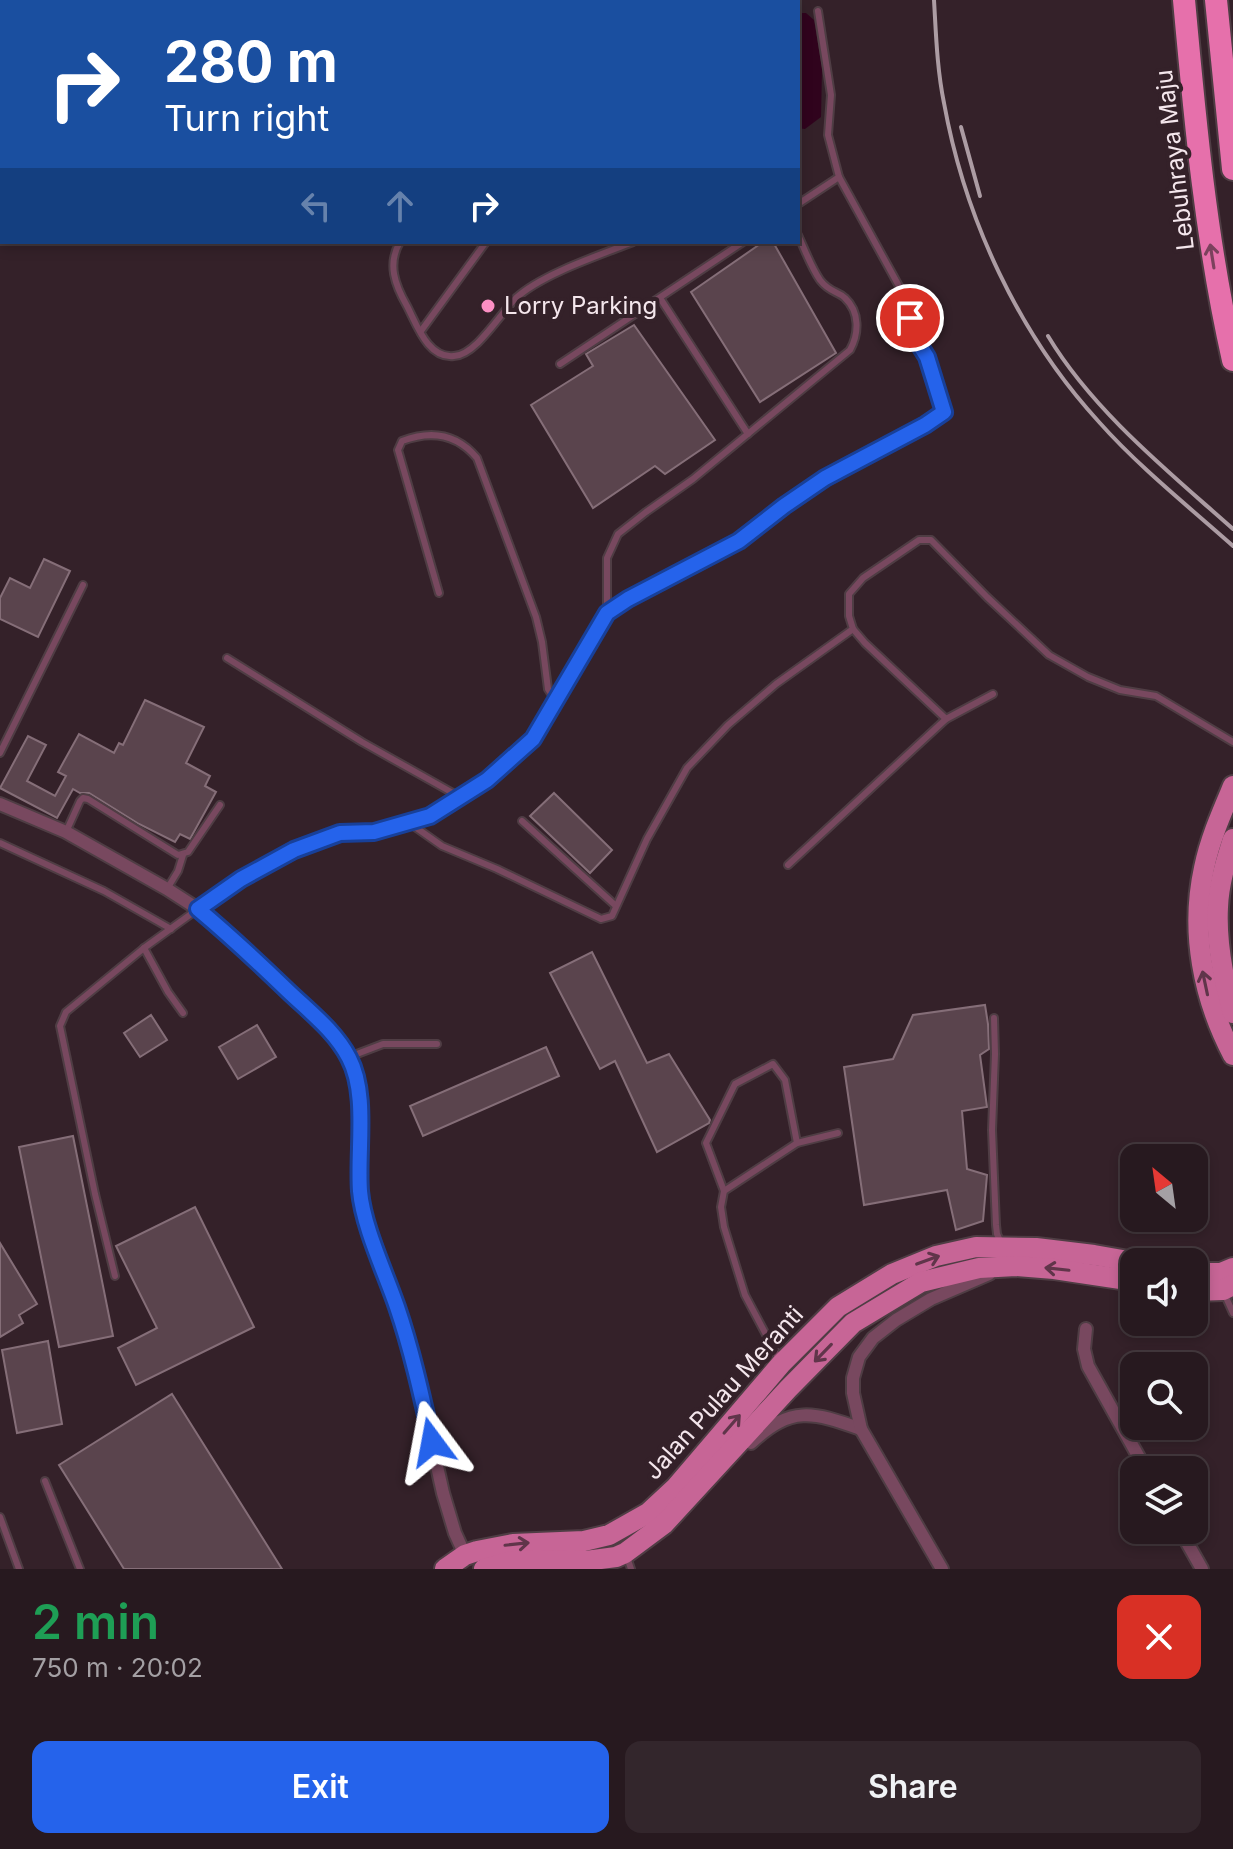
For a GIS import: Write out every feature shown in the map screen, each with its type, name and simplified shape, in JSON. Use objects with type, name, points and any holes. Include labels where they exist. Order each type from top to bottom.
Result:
[{"type":"highway","name":"Lebuhraya Maju","points":[[1184,0],[1208,228],[1233,360]]},
{"type":"highway","points":[[1216,0],[1233,169]]},
{"type":"main road","points":[[1233,786],[1218,820],[1204,869],[1199,949],[1206,991],[1219,1029],[1233,1055]]},
{"type":"main road","points":[[1233,839],[1223,872],[1218,906],[1219,951],[1233,1013]]},
{"type":"main road","name":"Jalan Pulau Meranti","points":[[445,1569],[477,1551],[513,1544],[584,1541],[609,1535],[648,1513],[676,1487],[781,1364],[838,1307],[892,1274],[936,1256],[976,1247],[1036,1248],[1120,1260]]},
{"type":"main road","name":"Jalan Pulau Meranti","points":[[484,1569],[507,1562],[529,1565],[616,1557],[628,1561],[853,1323],[921,1282],[949,1273],[1016,1266],[1120,1279]]},
{"type":"main road","points":[[1208,1273],[1221,1273],[1233,1268]]},
{"type":"main road","points":[[1208,1289],[1228,1287]]},
{"type":"street","points":[[0,804],[66,832],[198,909],[230,935],[331,1031],[349,1057],[360,1088],[359,1173],[364,1213],[398,1309],[443,1493],[465,1555]]},
{"type":"street","points":[[942,1569],[861,1429],[853,1378],[859,1357],[873,1338],[896,1320],[931,1299],[975,1279],[1016,1266]]},
{"type":"street","points":[[1086,1329],[1084,1349],[1088,1366],[1138,1456]]},
{"type":"street","points":[[700,1485],[761,1433],[788,1418],[807,1414],[828,1417],[861,1429]]},
{"type":"street","points":[[1188,1544],[1202,1569]]},
{"type":"lane","points":[[115,1276],[60,1026],[66,1012],[144,948],[241,879],[294,850],[340,833],[374,832],[430,816],[487,780],[533,739],[607,613],[739,541],[825,478],[944,412],[927,357],[915,338],[905,297],[839,177],[828,135],[831,95],[818,11]]},
{"type":"lane","points":[[800,203],[839,177]]},
{"type":"lane","points":[[607,613],[607,558],[618,534],[748,434],[850,350],[856,339],[857,319],[845,298],[829,290],[818,277],[800,239]]},
{"type":"lane","points":[[399,244],[393,263],[394,279],[432,349],[444,356],[457,357],[473,348],[518,296],[535,284],[628,244]]},
{"type":"lane","points":[[421,331],[485,244]]},
{"type":"lane","points":[[560,364],[740,244]]},
{"type":"lane","points":[[660,298],[748,434]]},
{"type":"lane","points":[[439,593],[398,450],[402,441],[410,438],[445,435],[458,440],[477,458],[536,617],[548,689],[556,701]]},
{"type":"lane","points":[[946,719],[865,643],[853,629],[849,616],[849,594],[863,578],[919,540],[931,540],[1049,655],[1088,677],[1120,690],[1156,696],[1233,742]]},
{"type":"lane","points":[[0,753],[83,585]]},
{"type":"lane","points":[[408,822],[442,846],[601,919],[612,916],[647,839],[687,768],[728,725],[776,684],[853,629]]},
{"type":"lane","points":[[227,658],[362,742],[460,797]]},
{"type":"lane","points":[[788,865],[946,719],[993,694]]},
{"type":"lane","points":[[66,832],[83,798],[178,855],[183,855],[220,805]]},
{"type":"lane","points":[[522,821],[616,906]]},
{"type":"lane","points":[[0,843],[104,891],[171,929]]},
{"type":"lane","points":[[167,889],[183,855]]},
{"type":"lane","points":[[144,948],[183,1013]]},
{"type":"lane","points":[[994,1018],[992,1130],[996,1225],[1002,1246]]},
{"type":"lane","points":[[349,1057],[383,1044],[437,1044]]},
{"type":"lane","points":[[781,1364],[745,1295],[724,1227],[721,1207],[724,1191],[706,1143],[735,1084],[773,1064],[785,1080],[797,1143]]},
{"type":"lane","points":[[724,1191],[797,1143],[838,1133]]},
{"type":"lane","points":[[1228,1287],[1233,1313]]},
{"type":"lane","points":[[45,1481],[80,1569]]},
{"type":"lane","points":[[0,1517],[19,1569]]},
{"type":"shaded area","points":[[800,13],[806,13],[814,20],[822,68],[821,117],[805,129],[800,128]]},
{"type":"building","points":[[760,244],[774,244],[836,353],[760,402],[691,292]]},
{"type":"building","points":[[634,325],[715,440],[665,474],[655,466],[593,508],[531,405],[593,366],[586,354]]},
{"type":"building","points":[[44,559],[70,571],[38,637],[0,619],[0,598],[10,578],[30,588]]},
{"type":"building","points":[[145,700],[204,727],[186,763],[210,776],[205,786],[216,792],[190,839],[180,834],[175,842],[89,793],[73,789],[57,818],[0,788],[28,736],[46,745],[27,781],[55,796],[66,776],[58,772],[79,734],[114,753],[119,743],[123,745]]},
{"type":"building","points":[[554,793],[612,850],[590,873],[530,816]]},
{"type":"building","points":[[592,952],[647,1063],[669,1054],[710,1120],[657,1152],[615,1061],[600,1069],[550,973]]},
{"type":"building","points":[[985,1005],[989,1049],[980,1055],[987,1107],[962,1111],[967,1169],[987,1175],[983,1221],[956,1230],[947,1190],[864,1205],[844,1067],[893,1059],[913,1015]]},
{"type":"building","points":[[151,1015],[167,1040],[140,1057],[124,1033]]},
{"type":"building","points":[[257,1025],[276,1057],[238,1079],[219,1047]]},
{"type":"building","points":[[546,1047],[559,1076],[423,1136],[410,1106]]},
{"type":"building","points":[[73,1136],[113,1336],[59,1347],[19,1147]]},
{"type":"building","points":[[195,1207],[254,1327],[136,1385],[118,1348],[157,1328],[116,1246]]},
{"type":"building","points":[[0,1243],[37,1304],[19,1315],[23,1323],[0,1337]]},
{"type":"building","points":[[48,1341],[62,1424],[17,1433],[2,1350]]},
{"type":"building","points":[[172,1394],[282,1569],[124,1569],[59,1465]]},
{"type":"railway","points":[[934,0],[940,77],[953,146],[981,232],[1020,313],[1070,388],[1114,439],[1233,546]]},
{"type":"railway","points":[[961,127],[980,196]]},
{"type":"railway","points":[[1048,336],[1109,415],[1233,529]]},
{"type":"place","name":"Lorry Parking","points":[[488,306]]},
{"type":"route","points":[[432,1442],[398,1309],[360,1195],[360,1088],[349,1057],[331,1031],[230,935],[198,909],[241,879],[294,850],[340,833],[374,832],[430,816],[487,780],[533,739],[607,613],[739,541],[825,478],[944,412],[927,357],[915,338],[910,318]]}]
